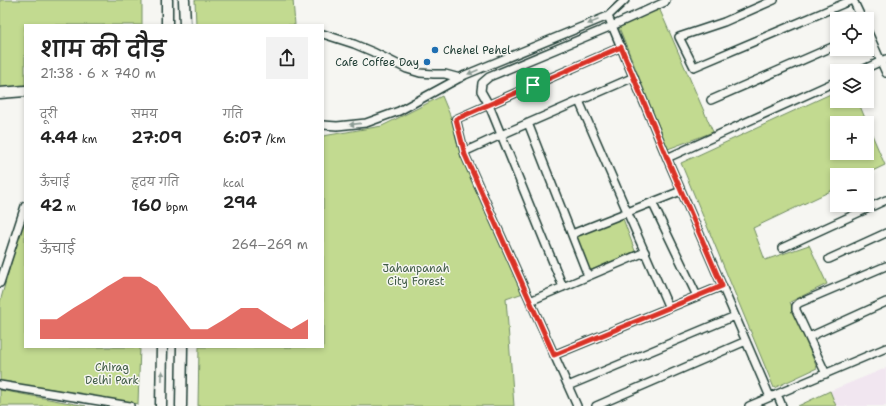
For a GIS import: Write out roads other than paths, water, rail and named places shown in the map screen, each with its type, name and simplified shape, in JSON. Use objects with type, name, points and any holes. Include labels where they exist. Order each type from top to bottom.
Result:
[{"type":"main road","points":[[167,0],[167,24]]},
{"type":"main road","points":[[184,0],[185,24]]},
{"type":"main road","points":[[0,93],[24,91]]},
{"type":"main road","points":[[161,406],[162,348]]},
{"type":"main road","points":[[181,406],[182,348]]},
{"type":"street","points":[[324,125],[337,126],[373,121],[398,111],[460,78],[608,16],[625,0]]},
{"type":"street","points":[[563,286],[489,105],[481,91],[482,83],[489,77],[612,26],[665,2],[666,0]]},
{"type":"street","points":[[774,0],[724,22],[679,37],[694,67],[853,0],[859,12]]},
{"type":"street","points":[[608,16],[746,341],[773,396],[782,406]]},
{"type":"street","points":[[324,34],[354,44],[420,73],[445,74],[460,78]]},
{"type":"street","points":[[874,44],[883,60],[886,73]]},
{"type":"street","points":[[577,406],[464,152],[456,119],[621,47]]},
{"type":"street","points":[[711,100],[830,48]]},
{"type":"street","points":[[464,152],[501,134],[634,77]]},
{"type":"street","points":[[667,158],[830,84]]},
{"type":"street","points":[[579,101],[669,308]]},
{"type":"street","points":[[528,123],[588,276]]},
{"type":"street","points":[[572,234],[681,190]]},
{"type":"street","points":[[782,248],[886,200]]},
{"type":"street","points":[[652,202],[697,296]]},
{"type":"street","points":[[0,280],[24,209]]},
{"type":"street","points":[[829,259],[886,233]]},
{"type":"street","points":[[530,301],[644,252]]},
{"type":"street","points":[[826,374],[796,310],[796,306],[886,266]]},
{"type":"street","points":[[554,355],[722,286]]},
{"type":"street","points":[[809,337],[886,302]]},
{"type":"street","points":[[568,386],[735,316]]},
{"type":"street","points":[[596,406],[746,341]]},
{"type":"street","points":[[749,406],[886,348]]},
{"type":"street","points":[[0,385],[130,406]]},
{"type":"place","name":"Chehel Pehel","points":[[435,50]]},
{"type":"place","name":"Cafe Coffee Day","points":[[427,62]]},
{"type":"park label","name":"Jahanpanah City Forest","points":[[416,274]]},
{"type":"park label","name":"Chirag Delhi Park","points":[[112,373]]}]
